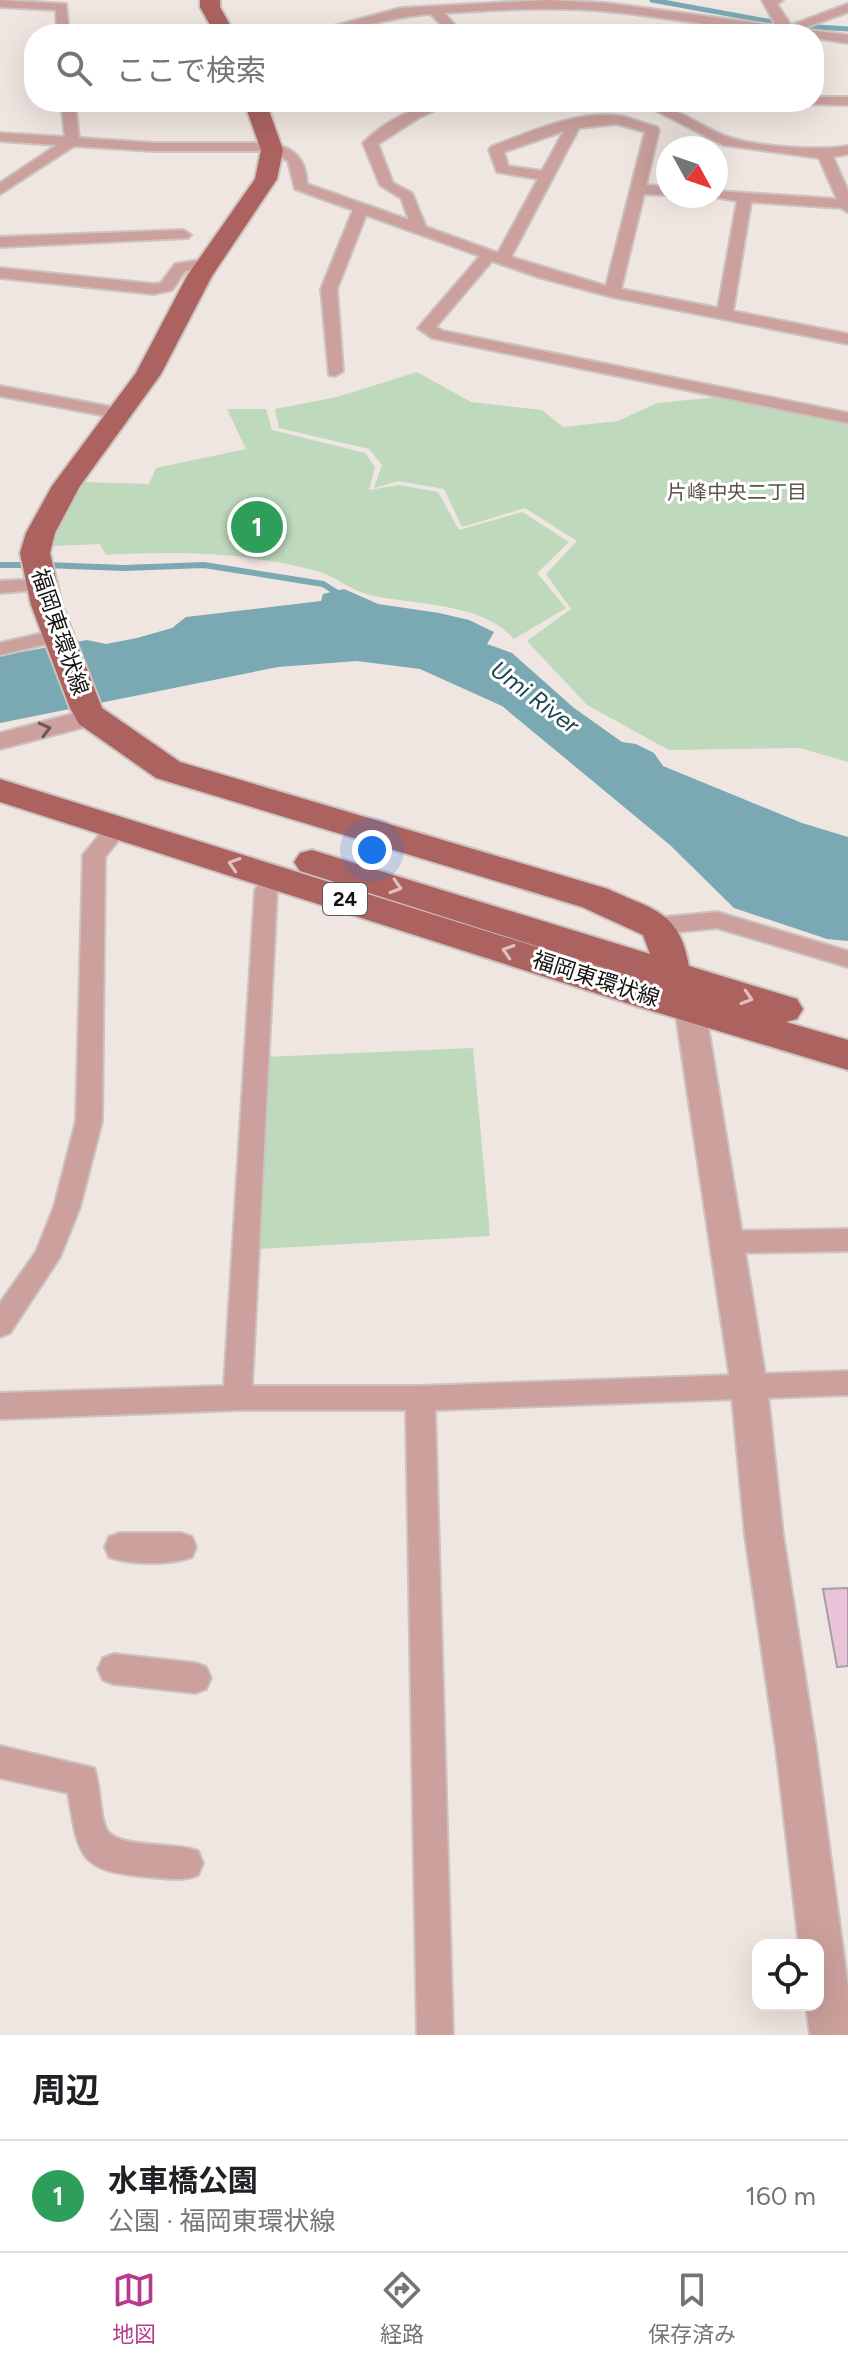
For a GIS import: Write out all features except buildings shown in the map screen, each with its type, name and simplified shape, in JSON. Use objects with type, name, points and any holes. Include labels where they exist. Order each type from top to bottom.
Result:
[{"type":"main road","points":[[210,0],[210,7],[219,24]]},
{"type":"main road","points":[[259,112],[272,147]]},
{"type":"main road","name":"福岡東環状線","points":[[272,147],[271,165],[254,199],[206,264],[153,365],[117,413],[44,526],[38,573],[88,712],[168,770],[595,898],[656,926],[667,944],[672,975],[690,1008]]},
{"type":"main road","name":"福岡東環状線","points":[[0,765],[848,1029]]},
{"type":"main road","name":"福岡東環状線","points":[[0,790],[848,1055]]},
{"type":"street","points":[[770,1],[782,24]]},
{"type":"street","points":[[0,3],[62,7],[63,24]]},
{"type":"street","points":[[581,21],[585,5]]},
{"type":"street","points":[[351,24],[401,12],[585,5],[706,24]]},
{"type":"street","points":[[700,6],[779,24]]},
{"type":"street","points":[[787,24],[848,8]]},
{"type":"street","points":[[434,10],[447,24]]},
{"type":"street","points":[[824,36],[848,39]]},
{"type":"street","points":[[824,101],[848,101]]},
{"type":"street","points":[[69,112],[72,141]]},
{"type":"street","points":[[420,112],[370,143],[387,185],[407,196],[420,230]]},
{"type":"street","points":[[666,112],[728,142],[825,154],[848,150]]},
{"type":"street","points":[[547,176],[502,169],[496,150],[574,124],[618,120],[652,130],[612,292]]},
{"type":"street","points":[[574,124],[547,176],[495,258],[426,328],[438,335],[848,418]]},
{"type":"street","points":[[0,137],[154,147],[272,147],[286,150],[300,168],[300,186],[543,274],[612,292],[843,334]]},
{"type":"street","points":[[0,190],[72,141]]},
{"type":"street","points":[[728,196],[847,206],[825,154]]},
{"type":"street","points":[[639,189],[656,190]]},
{"type":"street","points":[[725,314],[745,197]]},
{"type":"street","points":[[335,371],[329,289],[361,208]]},
{"type":"street","points":[[0,259],[4,242],[183,235]]},
{"type":"street","points":[[0,273],[154,289],[166,287],[180,267],[206,264]]},
{"type":"street","points":[[0,391],[117,413]]},
{"type":"street","points":[[0,587],[38,573]]},
{"type":"street","points":[[0,649],[61,638]]},
{"type":"street","points":[[0,741],[88,712]]},
{"type":"street","points":[[0,1325],[47,1257],[67,1207],[83,1148],[89,1121],[91,1086],[94,855],[118,827]]},
{"type":"street","points":[[237,1398],[266,890],[274,877]]},
{"type":"street","points":[[656,926],[717,920],[848,959]]},
{"type":"street","points":[[690,1008],[749,1386],[764,1535],[796,1748],[832,2035]]},
{"type":"street","points":[[726,1242],[848,1240]]},
{"type":"street","points":[[0,1406],[237,1398],[420,1398],[848,1383]]},
{"type":"street","points":[[420,1398],[435,2035]]},
{"type":"street","points":[[120,1547],[181,1547]]},
{"type":"street","points":[[114,1669],[195,1678]]},
{"type":"street","points":[[0,1762],[82,1780],[92,1839],[112,1857],[186,1863]]},
{"type":"green space","points":[[417,372],[471,402],[542,410],[563,427],[618,421],[657,403],[719,397],[848,425],[848,762],[800,748],[669,750],[587,705],[527,641],[571,609],[546,574],[577,541],[525,508],[462,527],[444,489],[399,481],[374,488],[382,465],[369,449],[279,428],[275,409],[337,397]]},
{"type":"green space","points":[[227,409],[266,409],[272,430],[365,453],[375,467],[369,490],[399,485],[438,492],[459,530],[522,512],[569,542],[537,573],[566,608],[514,639],[500,627],[466,611],[370,595],[320,572],[294,565],[214,554],[106,555],[100,544],[54,546],[57,523],[79,482],[149,484],[156,468],[246,449]]},
{"type":"green space","points":[[473,1048],[490,1236],[258,1249],[264,1057]]},
{"type":"water","name":"Umi River","points":[[344,589],[378,604],[469,620],[494,632],[487,644],[512,653],[574,708],[622,742],[636,744],[654,753],[663,766],[802,823],[848,837],[848,941],[827,939],[734,908],[670,845],[502,706],[420,669],[357,661],[278,667],[0,723],[0,656],[87,640],[106,644],[137,638],[172,628],[186,617],[321,601],[323,594]]},
{"type":"waterway","points":[[652,0],[783,24]]},
{"type":"waterway","points":[[824,27],[848,29]]},
{"type":"waterway","points":[[0,565],[31,565]]},
{"type":"waterway","points":[[45,565],[124,568],[204,565],[323,584],[342,596]]},
{"type":"place","name":"水車橋公園","points":[[257,527]]},
{"type":"district","name":"片峰中央二丁目","points":[[737,492]]}]
